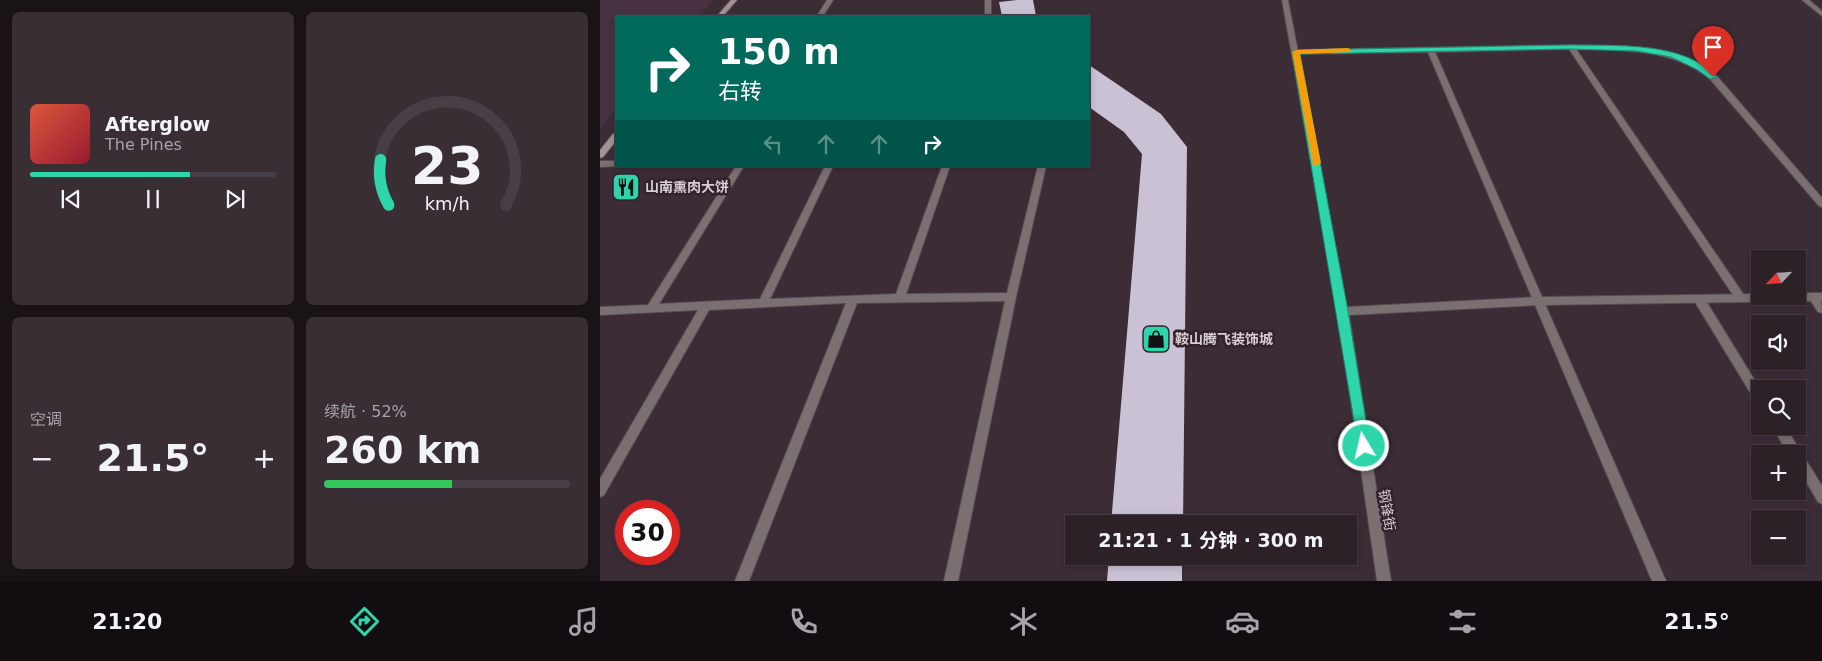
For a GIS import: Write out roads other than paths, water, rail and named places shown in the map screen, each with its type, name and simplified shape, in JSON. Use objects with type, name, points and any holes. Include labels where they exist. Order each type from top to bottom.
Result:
[{"type":"street","points":[[721,15],[734,0]]},
{"type":"street","points":[[821,15],[830,0]]},
{"type":"street","points":[[988,0],[988,15]]},
{"type":"street","name":"钢锋街","points":[[1285,0],[1342,311],[1384,581]]},
{"type":"street","points":[[1805,0],[1822,14]]},
{"type":"street","points":[[1296,52],[1571,47],[1656,51],[1673,55],[1701,68],[1713,77],[1822,204]]},
{"type":"street","points":[[1571,47],[1741,298]]},
{"type":"street","points":[[1430,49],[1659,581]]},
{"type":"street","points":[[600,155],[615,137]]},
{"type":"street","points":[[600,164],[615,164]]},
{"type":"street","points":[[651,309],[739,167]]},
{"type":"street","points":[[763,304],[829,167]]},
{"type":"street","points":[[900,298],[946,167]]},
{"type":"street","points":[[951,581],[1011,297],[1042,167]]},
{"type":"street","points":[[600,311],[853,299],[1011,297]]},
{"type":"street","points":[[1342,311],[1539,301],[1817,297],[1822,309]]},
{"type":"street","points":[[742,581],[853,299]]},
{"type":"street","points":[[1699,299],[1751,383]]},
{"type":"street","points":[[600,491],[705,307]]},
{"type":"street","points":[[1806,471],[1822,498]]},
{"type":"place","name":"山南熏肉大饼","points":[[626,187]]},
{"type":"place","name":"鞍山腾飞装饰城","points":[[1156,339]]}]
